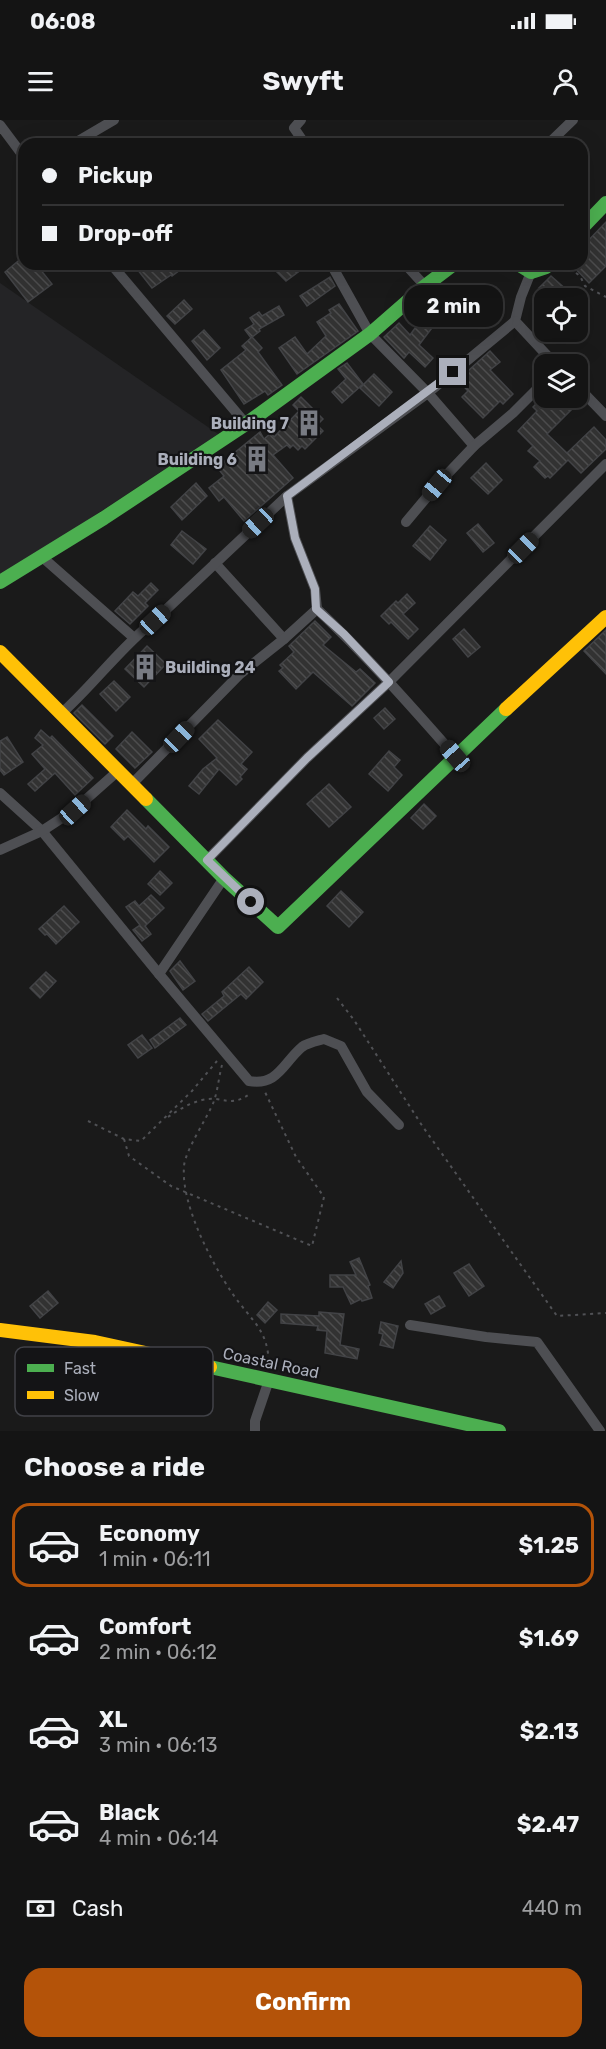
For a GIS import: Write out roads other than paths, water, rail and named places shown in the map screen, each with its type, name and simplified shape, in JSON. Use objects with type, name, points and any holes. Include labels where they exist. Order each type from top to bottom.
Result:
[{"type":"street","points":[[83,138],[114,120]]},
{"type":"street","points":[[301,120],[294,128],[301,138]]},
{"type":"street","points":[[554,138],[573,120]]},
{"type":"street","points":[[0,125],[18,149]]},
{"type":"street","points":[[588,222],[606,203]]},
{"type":"street","points":[[116,270],[246,424]]},
{"type":"street","points":[[335,270],[370,334],[428,393],[474,446]]},
{"type":"street","points":[[410,270],[425,286]]},
{"type":"street","points":[[0,582],[105,518],[246,424],[370,334],[446,270]]},
{"type":"street","points":[[62,713],[82,695],[133,637],[155,620],[287,496],[428,393],[515,321],[531,272],[537,270]]},
{"type":"street","points":[[515,321],[546,354]]},
{"type":"street","points":[[406,522],[474,446],[534,392]]},
{"type":"street","points":[[588,397],[606,416]]},
{"type":"street","points":[[207,860],[307,758],[389,682],[606,464]]},
{"type":"street","points":[[287,496],[295,538],[315,589],[316,609],[344,634],[455,756]]},
{"type":"street","points":[[41,556],[133,637]]},
{"type":"street","points":[[215,563],[285,639]]},
{"type":"street","points":[[132,784],[240,674],[285,639],[316,609]]},
{"type":"street","points":[[0,652],[224,878],[279,927],[455,756],[606,617]]},
{"type":"street","points":[[0,850],[42,831],[75,810],[118,771]]},
{"type":"street","points":[[0,793],[42,831],[249,1081],[261,1083],[277,1075],[303,1046],[324,1039],[341,1046],[367,1092],[399,1125]]},
{"type":"street","points":[[159,974],[224,878]]},
{"type":"street","points":[[410,1325],[486,1337],[537,1342],[600,1431]]},
{"type":"street","name":"Coastal Road","points":[[0,1330],[118,1347]]},
{"type":"street","name":"Coastal Road","points":[[213,1368],[499,1431]]},
{"type":"street","points":[[255,1431],[255,1421],[269,1380]]},
{"type":"place","name":"Building 7","points":[[309,423]]},
{"type":"place","name":"Building 6","points":[[257,459]]},
{"type":"place","name":"Building 24","points":[[145,667]]}]
